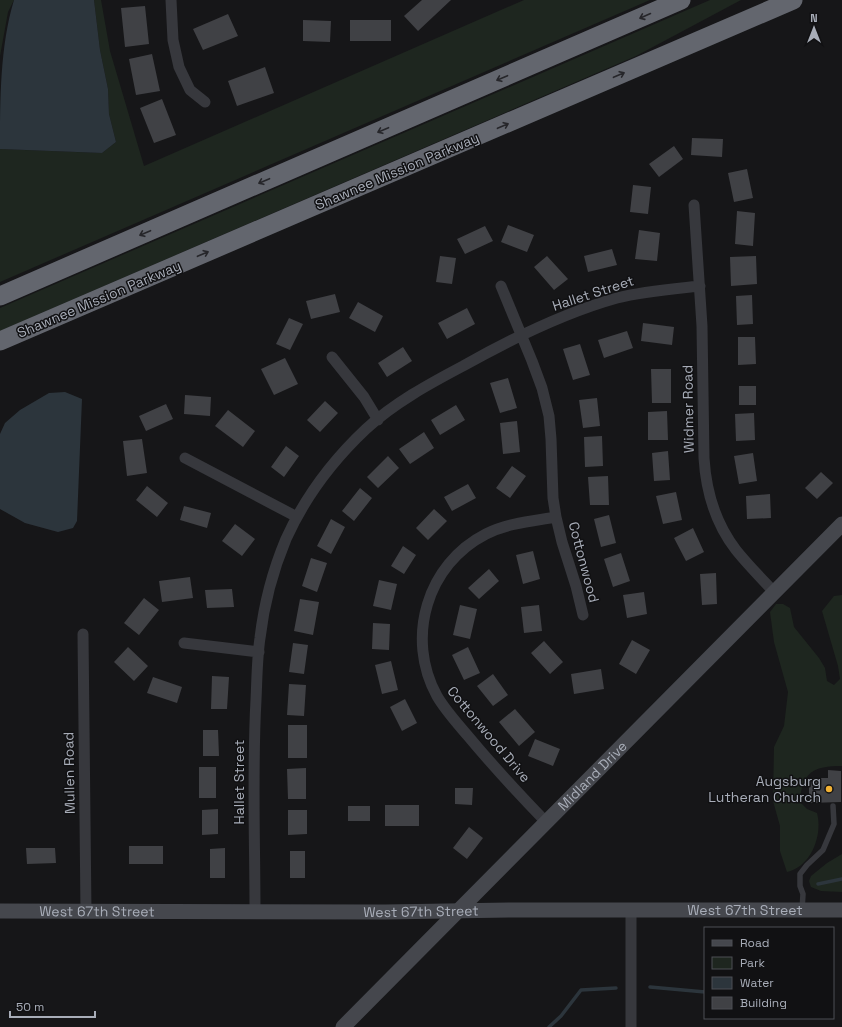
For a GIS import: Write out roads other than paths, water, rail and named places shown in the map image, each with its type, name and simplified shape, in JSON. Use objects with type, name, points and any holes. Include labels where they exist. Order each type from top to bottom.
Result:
[{"type":"highway","points":[[0,296],[681,0]]},
{"type":"highway","points":[[710,36],[773,0]]},
{"type":"highway","name":"Shawnee Mission Parkway","points":[[0,341],[793,0]]},
{"type":"street","points":[[174,0],[173,40],[179,67],[190,90],[205,102]]},
{"type":"street","name":"Widmer Road","points":[[694,205],[702,326],[705,476],[711,502],[721,527],[736,550],[774,592]]},
{"type":"street","points":[[501,286],[542,388],[551,439],[553,498],[556,517]]},
{"type":"street","name":"Hallet Street","points":[[255,912],[254,729],[258,652],[266,604],[274,574],[286,540],[297,517],[320,482],[340,455],[367,428],[401,402],[482,355],[521,336],[577,312],[617,298],[649,292],[700,286]]},
{"type":"street","points":[[332,357],[364,397],[378,420]]},
{"type":"street","points":[[185,458],[297,517]]},
{"type":"street","name":"Cottonwood","points":[[556,517],[583,615]]},
{"type":"street","name":"Cottonwood Drive","points":[[546,822],[488,760],[438,698],[430,682],[425,666],[422,648],[422,631],[426,608],[434,587],[446,566],[463,549],[486,534],[496,530],[516,524],[556,517]]},
{"type":"street","name":"Midland Drive","points":[[343,1027],[842,524]]},
{"type":"street","name":"Mullen Road","points":[[83,634],[86,912]]},
{"type":"street","points":[[184,643],[258,652]]},
{"type":"street","points":[[631,910],[631,1027]]},
{"type":"street","name":"West 67th Street","points":[[0,911],[255,912],[842,910]]},
{"type":"lane","points":[[802,910],[800,874],[823,850],[834,824],[833,806]]},
{"type":"water","points":[[14,0],[94,0],[100,50],[108,89],[109,114],[116,142],[102,153],[0,149],[3,54],[9,18]]},
{"type":"water","points":[[65,392],[82,399],[77,521],[73,528],[58,532],[25,523],[0,509],[0,434],[5,423],[20,410],[49,393]]},
{"type":"waterway","points":[[818,884],[842,879]]},
{"type":"waterway","points":[[650,987],[704,992]]},
{"type":"waterway","points":[[549,1027],[561,1016],[581,990],[616,988]]},
{"type":"place","name":"Augsburg Lutheran Church","points":[[829,789]]}]
